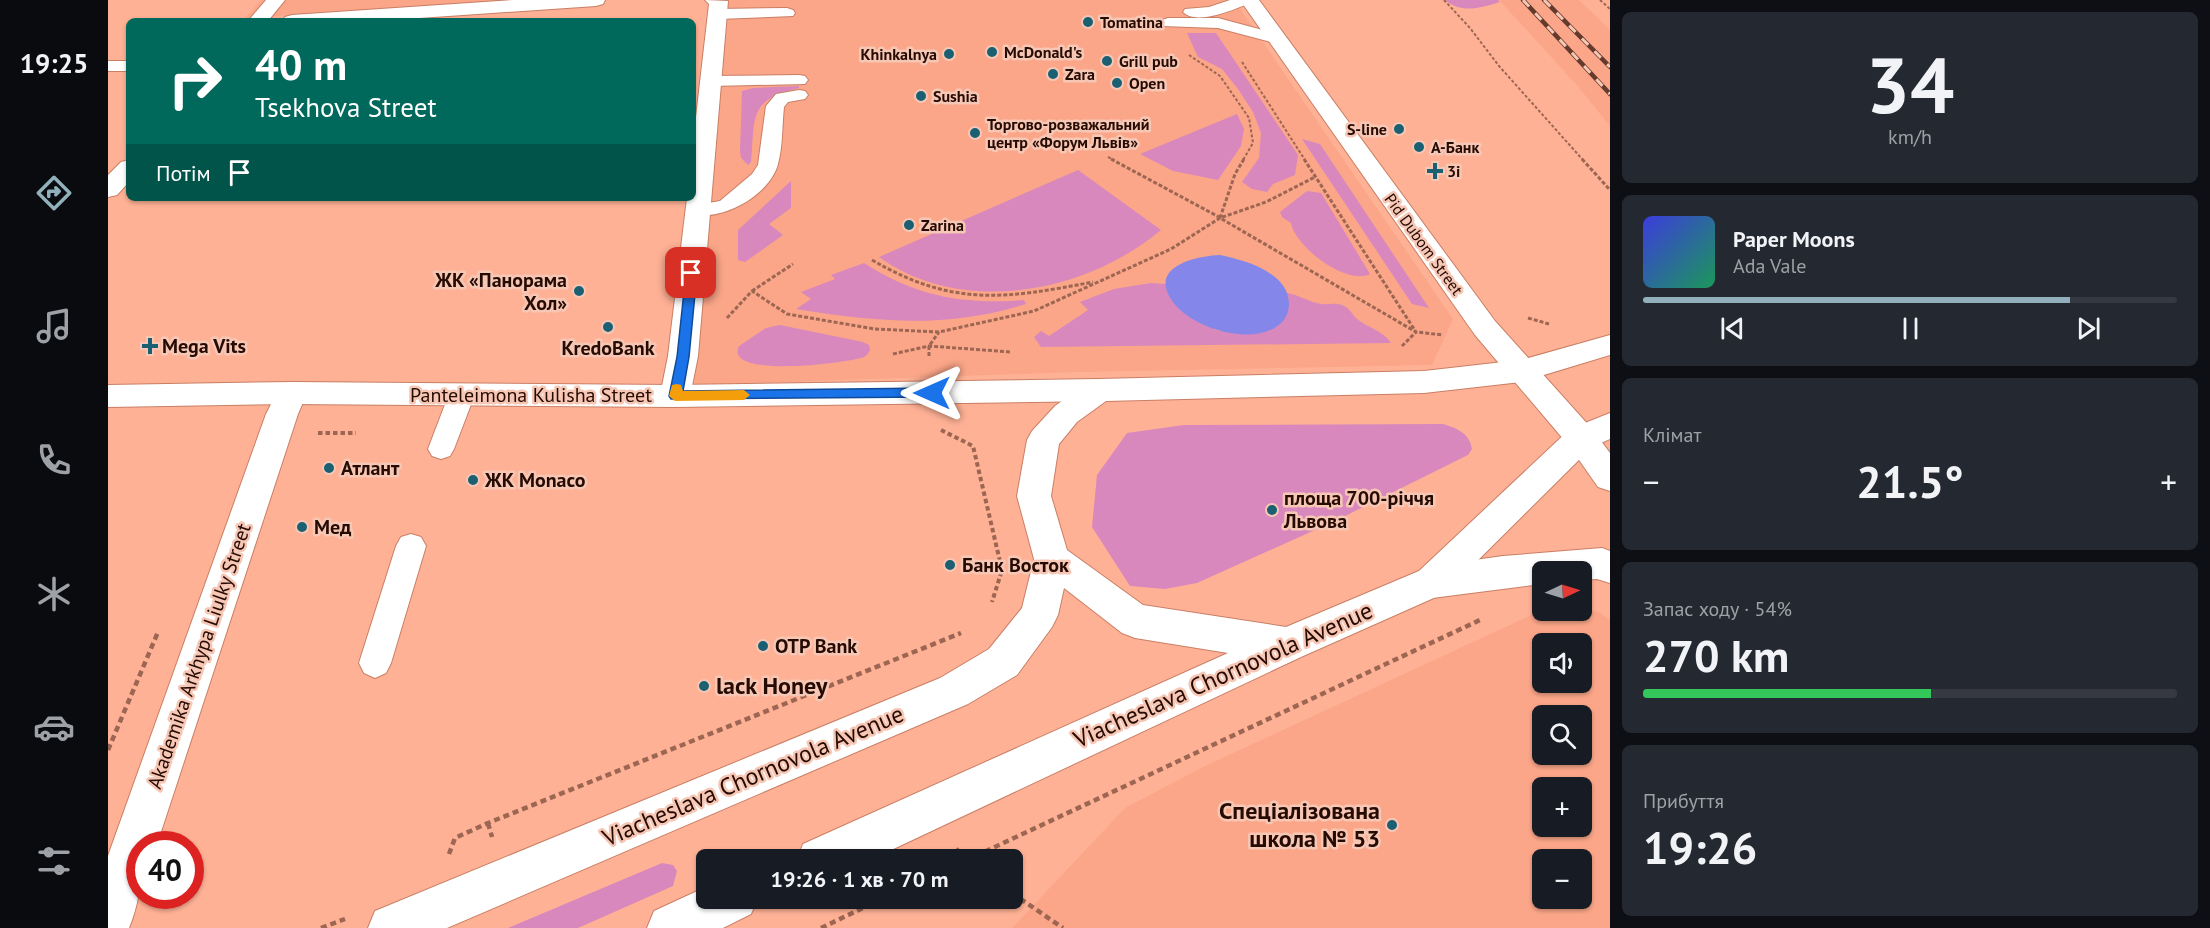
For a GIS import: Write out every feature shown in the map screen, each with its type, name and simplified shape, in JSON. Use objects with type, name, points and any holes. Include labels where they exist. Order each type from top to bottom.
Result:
[{"type":"street","points":[[261,18],[276,0]]},
{"type":"street","points":[[335,18],[595,0]]},
{"type":"street","name":"Pid Dubom Street","points":[[1247,0],[1485,328],[1521,371],[1595,431],[1610,478]]},
{"type":"street","points":[[675,396],[683,357],[717,5]]},
{"type":"street","points":[[108,190],[126,169]]},
{"type":"street","points":[[1287,645],[1135,621],[1052,559],[1034,496],[1043,440],[1066,414],[1099,390],[1424,382],[1521,371],[1610,345]]},
{"type":"street","name":"Panteleimona Kulisha Street","points":[[108,396],[292,393],[675,396],[1099,390]]},
{"type":"street","name":"Akademika Arkhypa Liulky Street","points":[[108,921],[279,423],[292,393]]},
{"type":"street","name":"Viacheslava Chornovola Avenue","points":[[1432,582],[1595,431]]},
{"type":"street","name":"Viacheslava Chornovola Avenue","points":[[392,928],[954,691],[1003,662],[1039,615],[1052,559]]},
{"type":"street","name":"Viacheslava Chornovola Avenue","points":[[843,849],[1287,645],[1432,582],[1503,572],[1602,563],[1610,567]]},
{"type":"street","points":[[671,928],[712,909]]},
{"type":"lane","points":[[1247,0],[1211,12],[1165,17],[1218,23],[1275,38]]},
{"type":"lane","points":[[717,5],[787,13]]},
{"type":"lane","points":[[108,66],[126,66]]},
{"type":"lane","points":[[698,210],[726,206],[746,192],[760,178],[768,165],[775,106],[782,98],[799,87],[711,81]]},
{"type":"lane","points":[[441,449],[462,394]]},
{"type":"lane","points":[[375,663],[411,546]]},
{"type":"path","points":[[1444,0],[1470,28],[1499,66],[1610,190]]},
{"type":"path","points":[[1600,0],[1610,9]]},
{"type":"path","points":[[1218,23],[1416,332]]},
{"type":"path","points":[[1189,55],[1220,76],[1249,118],[1253,143],[1235,174],[1220,218]]},
{"type":"path","points":[[1108,157],[1220,218],[1416,332],[1446,335]]},
{"type":"path","points":[[752,291],[787,314],[875,329],[939,332],[1034,311],[1171,249],[1220,218],[1266,202],[1315,177]]},
{"type":"path","points":[[872,260],[889,271],[922,286],[971,296],[1021,296],[1100,281]]},
{"type":"path","points":[[720,326],[752,291],[793,264]]},
{"type":"path","points":[[929,356],[929,346],[939,332]]},
{"type":"path","points":[[1399,350],[1416,332]]},
{"type":"path","points":[[936,428],[973,446],[1002,570],[989,613]]},
{"type":"path","points":[[989,849],[1491,615]]},
{"type":"path","points":[[447,857],[455,838],[488,823],[966,631]]},
{"type":"path","points":[[1023,900],[1064,928]]},
{"type":"path","points":[[821,928],[861,909]]},
{"type":"path","points":[[321,928],[352,916]]},
{"type":"shaded area","points":[[261,0],[536,0],[245,18]]},
{"type":"shaded area","points":[[728,0],[1234,0],[1453,319],[1432,365],[1080,372],[694,385]]},
{"type":"shaded area","points":[[1445,0],[1498,0],[1500,2],[1478,8],[1465,8]]},
{"type":"shaded area","points":[[1499,0],[1579,0],[1610,30],[1610,126],[1575,83]]},
{"type":"shaded area","points":[[1187,33],[1216,33],[1298,155],[1295,175],[1273,184],[1267,192],[1252,189],[1242,182],[1259,158],[1261,133],[1253,112],[1238,89],[1222,69],[1198,57]]},
{"type":"shaded area","points":[[799,86],[799,88],[771,98],[762,105],[754,122],[751,162],[748,165],[741,158],[740,151],[742,91],[753,88]]},
{"type":"shaded area","points":[[1237,114],[1244,129],[1241,146],[1218,180],[1173,171],[1140,154]]},
{"type":"shaded area","points":[[1302,139],[1320,144],[1429,308],[1412,304]]},
{"type":"shaded area","points":[[1078,170],[1161,230],[1131,252],[1097,269],[1061,282],[1023,290],[985,291],[948,287],[912,276],[879,257]]},
{"type":"shaded area","points":[[791,181],[791,208],[769,224],[783,235],[745,262],[738,260],[738,230]]},
{"type":"shaded area","points":[[1307,191],[1321,193],[1370,274],[1360,276],[1349,274],[1323,262],[1302,243],[1291,223],[1282,217],[1280,212]]},
{"type":"shaded area","points":[[1220,255],[1264,269],[1282,284],[1289,304],[1288,313],[1283,321],[1272,329],[1258,334],[1242,334],[1210,327],[1182,312],[1173,302],[1167,290],[1166,280],[1170,272],[1187,261]]},
{"type":"shaded area","points":[[864,263],[902,283],[940,296],[980,301],[1024,300],[1026,304],[967,317],[911,321],[883,320],[796,309],[811,299],[801,292],[835,279],[831,275]]},
{"type":"shaded area","points":[[1151,283],[1167,284],[1166,288],[1215,330],[1255,333],[1289,298],[1286,293],[1317,303],[1344,306],[1357,319],[1383,335],[1391,343],[1041,347],[1034,337],[1041,331],[1049,336],[1088,310],[1080,302],[1114,289]]},
{"type":"shaded area","points":[[780,325],[863,342],[869,345],[870,350],[864,357],[854,360],[814,365],[768,366],[750,362],[739,356],[739,346],[766,328]]},
{"type":"shaded area","points":[[1443,424],[1465,435],[1472,449],[1468,455],[1335,521],[1197,583],[1165,589],[1130,586],[1092,527],[1097,475],[1127,433],[1184,425]]},
{"type":"shaded area","points":[[1592,611],[1599,612],[1610,620],[1610,928],[1012,928],[1125,808],[1203,767],[1532,615],[1532,621],[1592,621]]},
{"type":"shaded area","points":[[662,863],[673,865],[677,871],[673,886],[578,928],[508,928]]},
{"type":"railway","points":[[1523,0],[1610,94]]},
{"type":"railway","points":[[1544,0],[1610,67]]},
{"type":"slow traffic","points":[[677,388],[675,396],[744,395]]},
{"type":"place","name":"Tomatina","points":[[1088,22]]},
{"type":"place","name":"McDonald's","points":[[992,52]]},
{"type":"place","name":"Khinkalnya","points":[[949,54]]},
{"type":"place","name":"Grill pub","points":[[1107,61]]},
{"type":"place","name":"Zara","points":[[1053,74]]},
{"type":"place","name":"Open","points":[[1117,83]]},
{"type":"place","name":"Sushia","points":[[921,96]]},
{"type":"place","name":"S-line","points":[[1399,129]]},
{"type":"place","name":"Торгово-розважальний центр «Форум Львів»","points":[[975,133]]},
{"type":"place","name":"А-Банк","points":[[1419,147]]},
{"type":"place","name":"3і","points":[[1435,171]]},
{"type":"place","name":"Zarina","points":[[909,225]]},
{"type":"place","name":"ЖК «Панорама Хол»","points":[[579,291]]},
{"type":"place","name":"KredoBank","points":[[608,327]]},
{"type":"place","name":"Mega Vits","points":[[150,346]]},
{"type":"place","name":"Атлант","points":[[329,468]]},
{"type":"place","name":"ЖК Monaco","points":[[473,480]]},
{"type":"place","name":"площа 700-річчя Львова","points":[[1272,510]]},
{"type":"place","name":"Мед","points":[[302,527]]},
{"type":"place","name":"Банк Восток","points":[[950,565]]},
{"type":"place","name":"OTP Bank","points":[[763,646]]},
{"type":"place","name":"lack Honey","points":[[704,686]]},
{"type":"place","name":"Спеціалізована школа № 53","points":[[1392,825]]},
{"type":"route","points":[[691,273],[683,357],[675,396],[932,393]]}]
